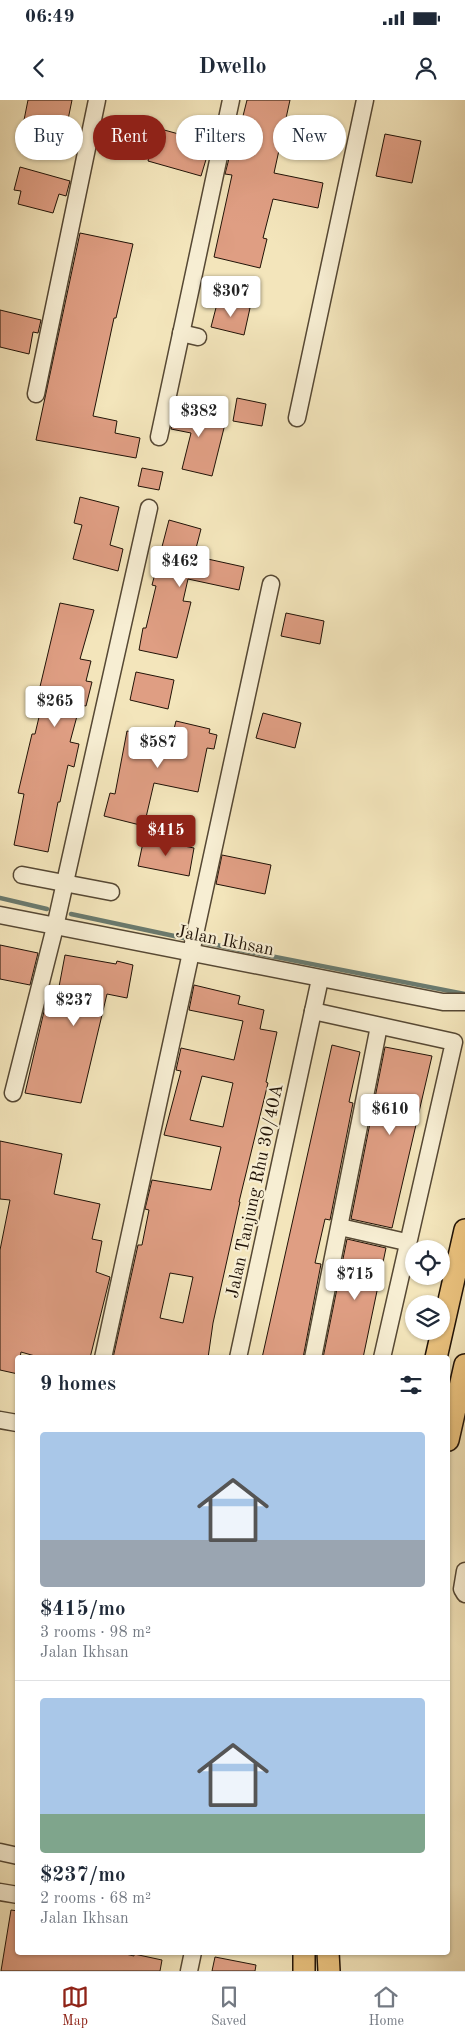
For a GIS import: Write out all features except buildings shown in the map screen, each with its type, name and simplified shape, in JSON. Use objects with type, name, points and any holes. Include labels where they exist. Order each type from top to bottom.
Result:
[{"type":"main road","points":[[437,1355],[465,1230]]},
{"type":"main road","points":[[450,1431],[465,1365]]},
{"type":"main road","points":[[304,1955],[304,1971]]},
{"type":"main road","points":[[328,1955],[328,1971]]},
{"type":"street","points":[[36,394],[98,100]]},
{"type":"street","points":[[159,437],[232,100]]},
{"type":"street","points":[[297,418],[365,100]]},
{"type":"street","points":[[181,333],[198,337]]},
{"type":"street","points":[[13,1093],[55,927],[150,508]]},
{"type":"street","points":[[104,1355],[271,584]]},
{"type":"street","points":[[22,875],[111,892]]},
{"type":"street","name":"Jalan Ikhsan","points":[[0,915],[55,927],[192,943],[320,979],[443,1002],[465,1002]]},
{"type":"street","name":"Jalan Tanjung Rhu 30/40A","points":[[239,1355],[320,979]]},
{"type":"street","name":"Jalan Ikhsan","points":[[443,1002],[465,1013]]},
{"type":"street","points":[[313,1011],[450,1040],[454,1046],[406,1240]]},
{"type":"street","points":[[314,1355],[379,1026]]},
{"type":"street","points":[[340,1227],[405,1242]]},
{"type":"street","points":[[383,1355],[405,1247]]},
{"type":"street","points":[[0,1420],[15,1423]]},
{"type":"street","points":[[464,1593],[465,1571]]},
{"type":"street","points":[[0,1852],[15,1855]]},
{"type":"street","points":[[0,1892],[15,1894]]},
{"type":"street","points":[[189,1971],[192,1955]]},
{"type":"waterway","points":[[0,898],[47,909]]},
{"type":"waterway","points":[[71,914],[240,950],[465,994]]}]
